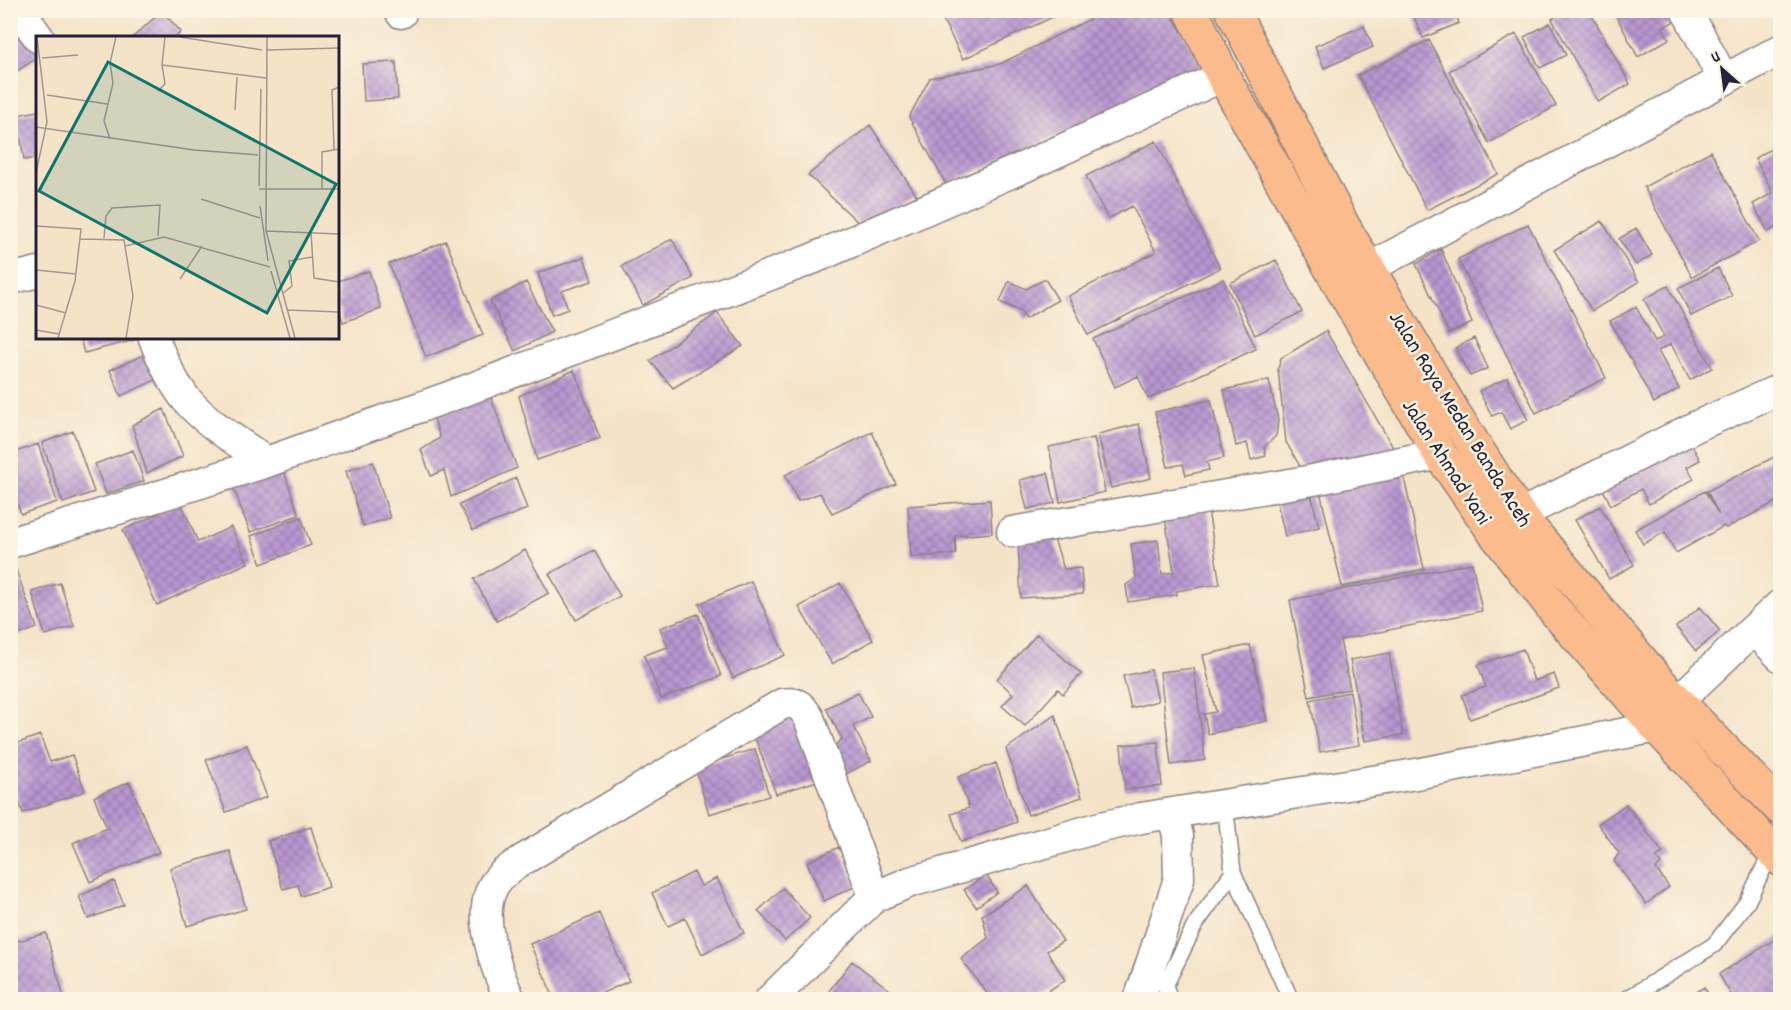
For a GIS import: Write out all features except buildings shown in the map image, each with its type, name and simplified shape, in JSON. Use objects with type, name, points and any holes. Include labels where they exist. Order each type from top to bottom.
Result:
[{"type":"main road","name":"Jalan Ahmad Yani","points":[[1191,10],[1223,76],[1339,283],[1440,454],[1494,532],[1556,612],[1667,715],[1776,855]]},
{"type":"main road","name":"Jalan Raya Medan Banda Aceh","points":[[1232,10],[1368,270],[1453,412],[1519,515],[1667,715],[1780,808]]},
{"type":"street","points":[[23,10],[38,36]]},
{"type":"street","points":[[1686,10],[1724,80]]},
{"type":"street","points":[[1339,283],[1368,270],[1780,50]]},
{"type":"street","points":[[10,543],[267,462],[462,392],[812,259],[1024,167],[1223,76]]},
{"type":"street","points":[[10,279],[36,272]]},
{"type":"street","points":[[154,339],[166,370],[187,400],[267,462]]},
{"type":"street","points":[[1519,515],[1697,426],[1780,389]]},
{"type":"street","points":[[1012,532],[1313,480],[1440,454]]},
{"type":"street","points":[[770,999],[874,897],[910,882],[1097,828],[1141,818],[1416,774],[1667,715],[1780,605]]},
{"type":"street","points":[[1754,629],[1780,656]]},
{"type":"street","points":[[510,999],[500,977],[490,942],[486,915],[488,901],[499,878],[521,861],[782,704],[794,701],[801,705],[809,718],[874,897]]},
{"type":"street","points":[[1139,999],[1179,879],[1178,836],[1173,814]]},
{"type":"lane","points":[[1225,806],[1233,872],[1291,999]]},
{"type":"lane","points":[[1625,999],[1714,945],[1747,902],[1776,855]]},
{"type":"lane","points":[[1170,999],[1165,986],[1195,925],[1233,872]]}]
